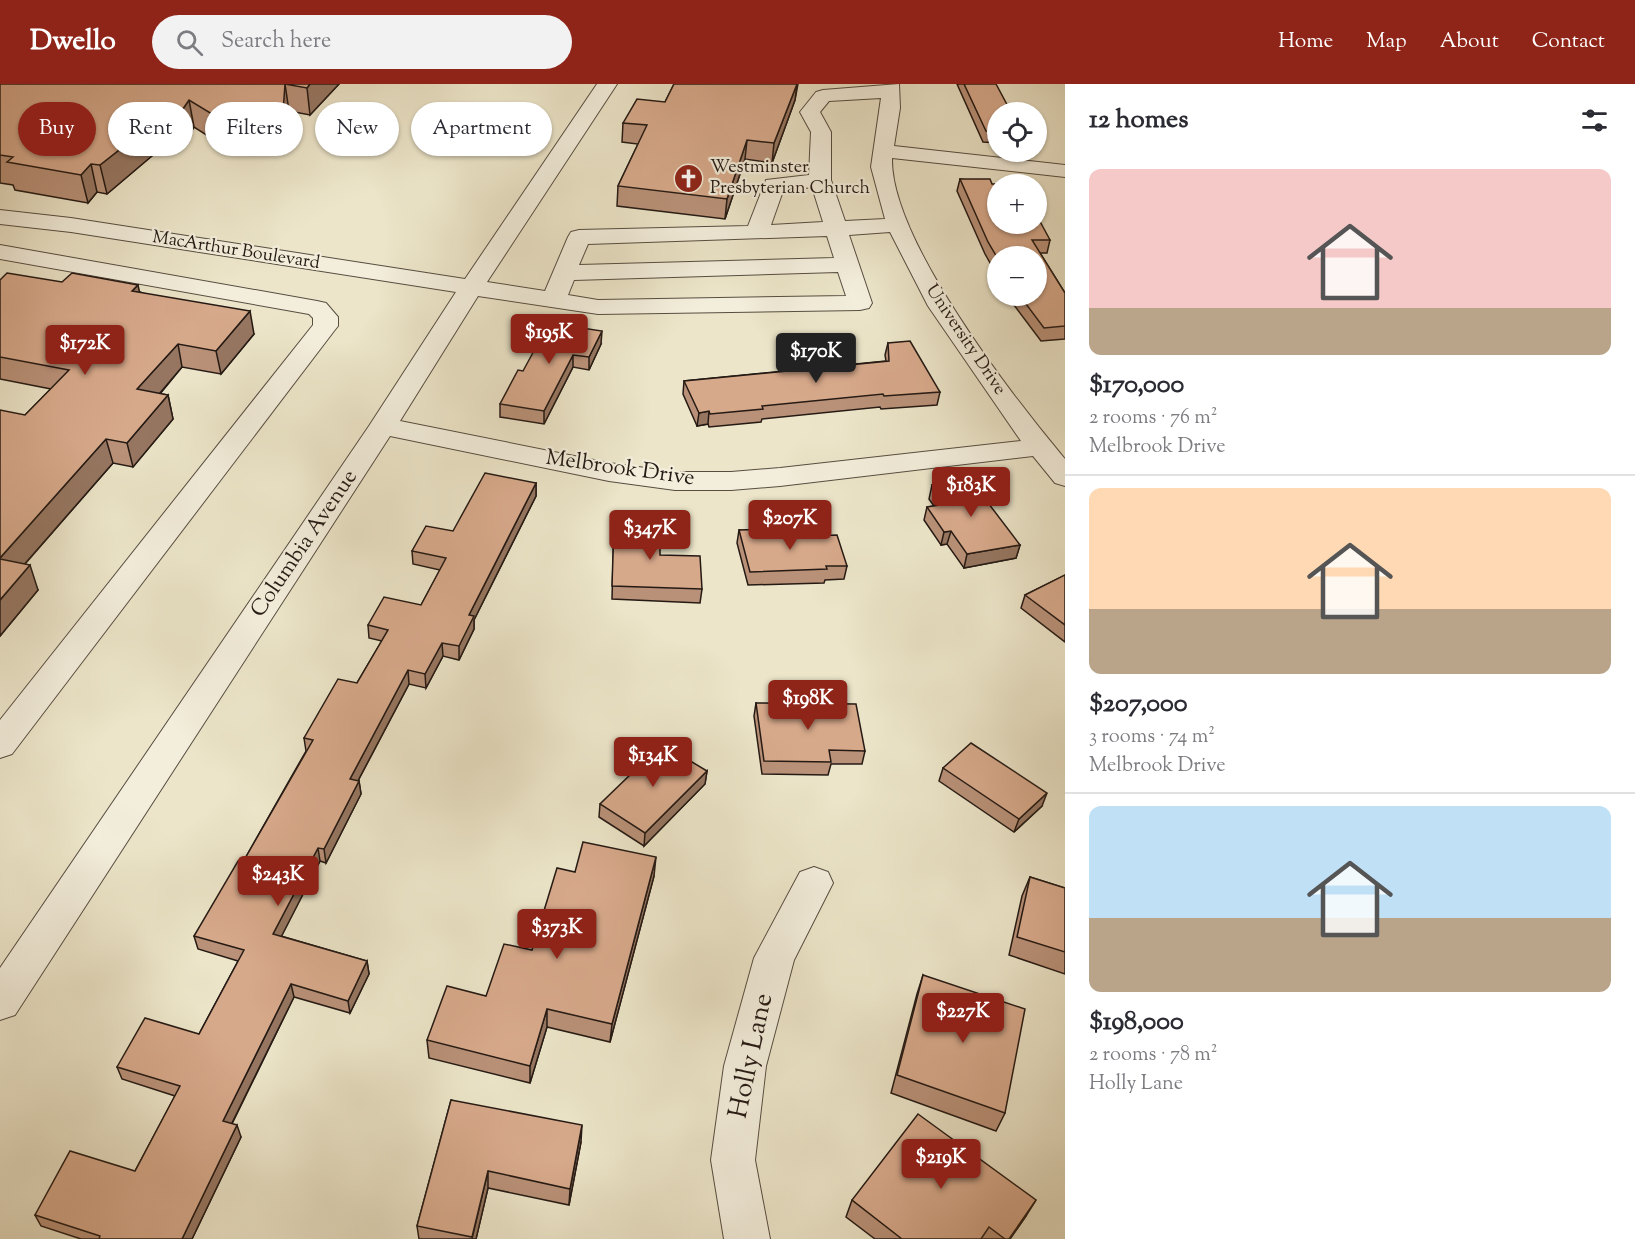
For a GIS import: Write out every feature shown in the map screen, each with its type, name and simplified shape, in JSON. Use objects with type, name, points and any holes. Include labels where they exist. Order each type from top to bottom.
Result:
[{"type":"street","name":"Columbia Avenue","points":[[0,1002],[383,426],[606,84]]},
{"type":"street","name":"University Drive","points":[[890,88],[889,124],[882,151],[882,177],[898,225],[914,260],[944,314],[1038,447],[1065,477]]},
{"type":"street","points":[[564,273],[848,265],[820,180],[821,132],[810,112],[823,96],[890,88]]},
{"type":"street","points":[[882,151],[1065,171]]},
{"type":"street","points":[[757,233],[774,185],[820,180]]},
{"type":"street","name":"MacArthur Boulevard","points":[[0,217],[71,225],[554,299],[598,308],[860,303],[848,265]]},
{"type":"street","points":[[554,299],[579,237],[757,233],[898,225]]},
{"type":"street","points":[[0,252],[317,308],[327,317],[325,326],[11,714],[0,745]]},
{"type":"street","name":"Melbrook Drive","points":[[383,426],[609,472],[675,482],[780,477],[1038,447]]},
{"type":"street","name":"Holly Lane","points":[[747,1239],[733,1160],[745,1066],[774,958],[814,883]]},
{"type":"building","points":[[0,84],[285,84],[284,102],[205,102],[205,110],[189,100],[188,102],[108,102],[108,156],[111,156],[100,165],[91,164],[81,175],[7,162],[13,157],[0,155]]},
{"type":"building","points":[[285,84],[310,84],[307,88]]},
{"type":"building","points":[[674,84],[797,84],[774,143],[747,140],[727,199],[618,186],[647,125],[623,123],[637,99],[665,102]]},
{"type":"building","points":[[964,84],[996,84],[1006,102],[987,102],[986,131]]},
{"type":"building","points":[[960,179],[987,179],[987,234],[1047,234],[1050,240],[1032,240],[1036,246],[990,246]]},
{"type":"building","points":[[1047,264],[1065,293],[1065,326],[1044,328],[1028,306],[1047,306]]},
{"type":"building","points":[[7,273],[62,282],[72,273],[138,285],[132,291],[250,311],[216,351],[178,344],[137,389],[168,395],[127,443],[106,439],[0,558],[0,410],[25,415],[69,370],[0,357],[0,280]]},
{"type":"building","points":[[549,323],[602,331],[589,357],[573,355],[544,411],[500,404],[518,370],[523,371]]},
{"type":"building","points":[[910,341],[940,392],[884,396],[883,394],[762,406],[763,409],[710,414],[709,411],[699,413],[684,381],[889,361],[888,343]]},
{"type":"building","points":[[485,473],[536,483],[469,615],[474,616],[459,646],[442,643],[425,674],[408,670],[350,779],[359,781],[324,849],[318,848],[273,934],[367,961],[348,1001],[291,984],[223,1121],[237,1125],[182,1239],[99,1239],[100,1236],[35,1215],[70,1151],[135,1171],[180,1086],[117,1067],[145,1018],[199,1034],[244,950],[194,936],[238,861],[243,862],[313,740],[304,738],[338,679],[357,683],[388,630],[368,625],[384,597],[421,605],[446,558],[412,551],[426,526],[453,531]]},
{"type":"building","points":[[970,479],[1020,545],[967,554],[951,531],[944,532],[927,507],[946,504],[932,485]]},
{"type":"building","points":[[614,524],[660,525],[660,555],[700,556],[702,589],[612,586]]},
{"type":"building","points":[[776,529],[779,537],[837,535],[847,566],[750,572],[739,530]]},
{"type":"building","points":[[0,559],[30,565],[0,600]]},
{"type":"building","points":[[1065,575],[1065,625],[1025,595]]},
{"type":"building","points":[[756,703],[856,704],[865,751],[829,750],[831,762],[764,761]]},
{"type":"building","points":[[971,743],[1047,793],[1019,819],[943,768]]},
{"type":"building","points":[[662,744],[707,771],[645,833],[600,804]]},
{"type":"building","points":[[583,842],[656,857],[612,1024],[547,1009],[530,1066],[427,1040],[447,986],[486,996],[504,944],[532,950],[557,868],[575,872]]},
{"type":"building","points":[[1030,877],[1065,888],[1065,952],[1017,937]]},
{"type":"building","points":[[923,975],[1025,1009],[1005,1113],[897,1075]]},
{"type":"building","points":[[451,1100],[582,1125],[570,1189],[488,1171],[472,1237],[417,1226]]},
{"type":"building","points":[[918,1114],[1036,1200],[1009,1239],[1005,1239],[989,1227],[981,1239],[902,1239],[852,1200]]},
{"type":"place","name":"Westminster Presbyterian Church","points":[[689,178]]}]
